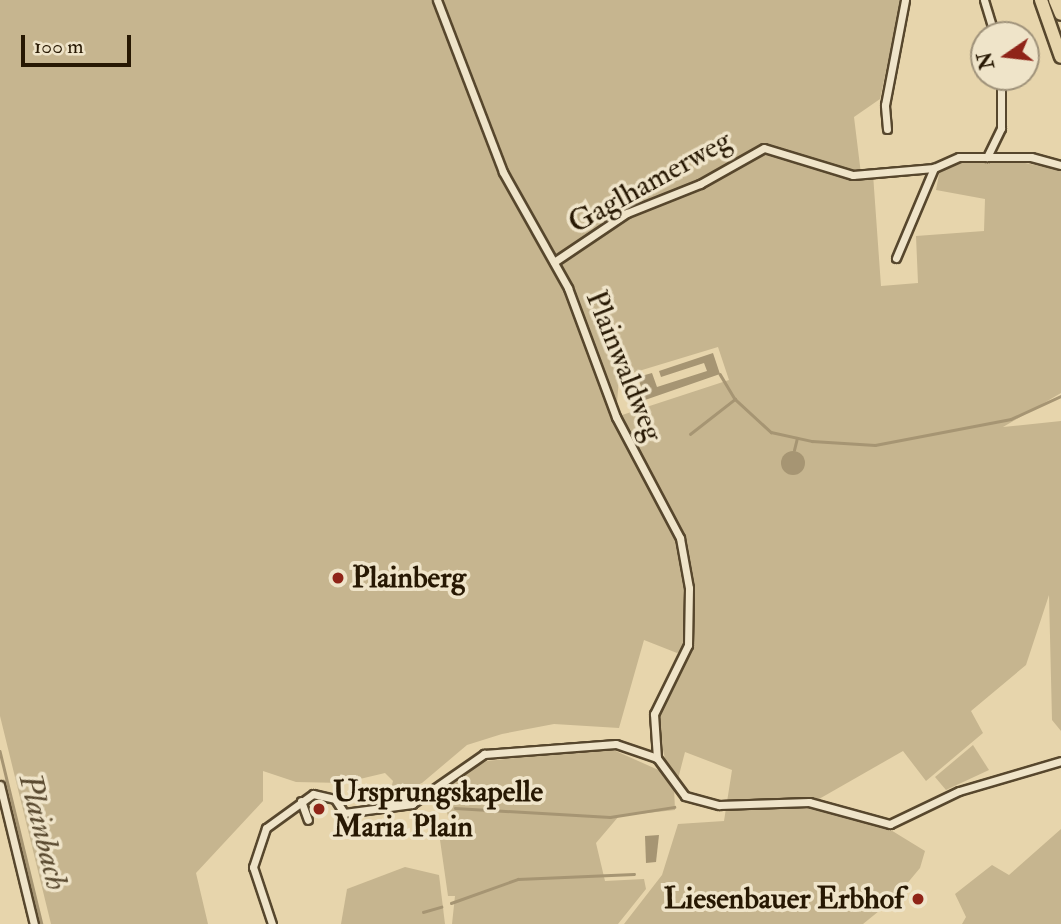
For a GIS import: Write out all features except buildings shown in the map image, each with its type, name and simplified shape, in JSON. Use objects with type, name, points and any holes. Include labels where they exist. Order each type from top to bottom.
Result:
[{"type":"highway","points":[[1032,0],[1050,29]]},
{"type":"highway","points":[[1041,0],[1061,57]]},
{"type":"highway","points":[[1055,0],[1061,14]]},
{"type":"street","name":"Plainwaldweg","points":[[438,0],[503,172],[554,262],[616,417],[680,538],[689,587],[688,645],[654,714],[657,758]]},
{"type":"street","points":[[887,129],[885,105],[905,0]]},
{"type":"street","points":[[984,0],[991,21]]},
{"type":"street","points":[[987,158],[1001,128],[1001,91]]},
{"type":"street","name":"Gaglhamerweg","points":[[554,262],[627,213],[700,184],[764,148],[853,175],[934,168],[959,157],[1031,157],[1061,165]]},
{"type":"street","points":[[895,258],[934,168]]},
{"type":"street","points":[[272,924],[254,875],[254,850],[266,828],[301,801],[326,796],[344,813],[392,809],[425,798],[469,761],[515,749],[616,744],[657,758],[685,796],[719,805],[809,802],[890,824],[960,791],[1061,761]]},
{"type":"street","points":[[0,786],[34,924]]},
{"type":"street","points":[[301,801],[308,820]]},
{"type":"shaded area","points":[[0,0],[901,0],[880,99],[854,117],[861,174],[873,174],[881,286],[918,283],[916,236],[984,231],[985,199],[936,190],[940,169],[960,161],[1010,160],[1061,170],[1061,393],[1003,427],[1061,421],[1061,731],[1052,720],[1049,595],[1026,665],[971,711],[983,733],[926,781],[903,751],[819,799],[817,807],[881,824],[925,851],[920,868],[895,898],[863,924],[624,924],[662,875],[678,824],[724,821],[732,770],[685,752],[678,779],[666,764],[657,721],[687,646],[677,653],[644,640],[619,728],[554,724],[502,734],[467,745],[422,783],[389,797],[393,781],[385,773],[343,783],[296,782],[263,771],[263,801],[196,873],[208,924],[51,924],[0,716]],"holes":[[[718,347],[729,380],[616,417],[619,377]]]},
{"type":"shaded area","points":[[713,353],[720,374],[645,400],[638,377],[652,373],[657,387],[707,371],[704,363],[661,377],[659,371]]},
{"type":"shaded area","points":[[793,451],[802,454],[805,463],[802,472],[793,475],[784,472],[781,463],[784,454]]},
{"type":"shaded area","points":[[973,745],[989,770],[946,790],[935,777]]},
{"type":"shaded area","points":[[609,748],[663,772],[674,787],[675,810],[619,816],[596,843],[605,881],[644,879],[646,889],[618,924],[452,924],[455,896],[448,896],[439,833],[452,829],[443,800],[453,779],[487,761]]},
{"type":"shaded area","points":[[1061,829],[1061,924],[962,924],[966,917],[955,894],[992,865],[1009,875]]},
{"type":"shaded area","points":[[659,835],[656,862],[646,863],[645,836]]},
{"type":"shaded area","points":[[405,867],[439,875],[445,924],[341,924],[347,889]]},
{"type":"waterway","points":[[720,374],[735,399],[771,432],[812,441],[875,445],[1011,419],[1061,396]]},
{"type":"waterway","points":[[690,434],[735,399]]},
{"type":"waterway","points":[[794,450],[797,438]]},
{"type":"waterway","name":"Plainbach","points":[[0,751],[42,924]]},
{"type":"waterway","points":[[455,808],[610,817],[674,807]]},
{"type":"waterway","points":[[451,903],[518,879],[634,874]]},
{"type":"waterway","points":[[423,912],[441,907]]},
{"type":"place","name":"Plainberg","points":[[338,578]]},
{"type":"place","name":"Ursprungskapelle Maria Plain","points":[[319,809]]},
{"type":"place","name":"Liesenbauer Erbhof","points":[[918,899]]}]
